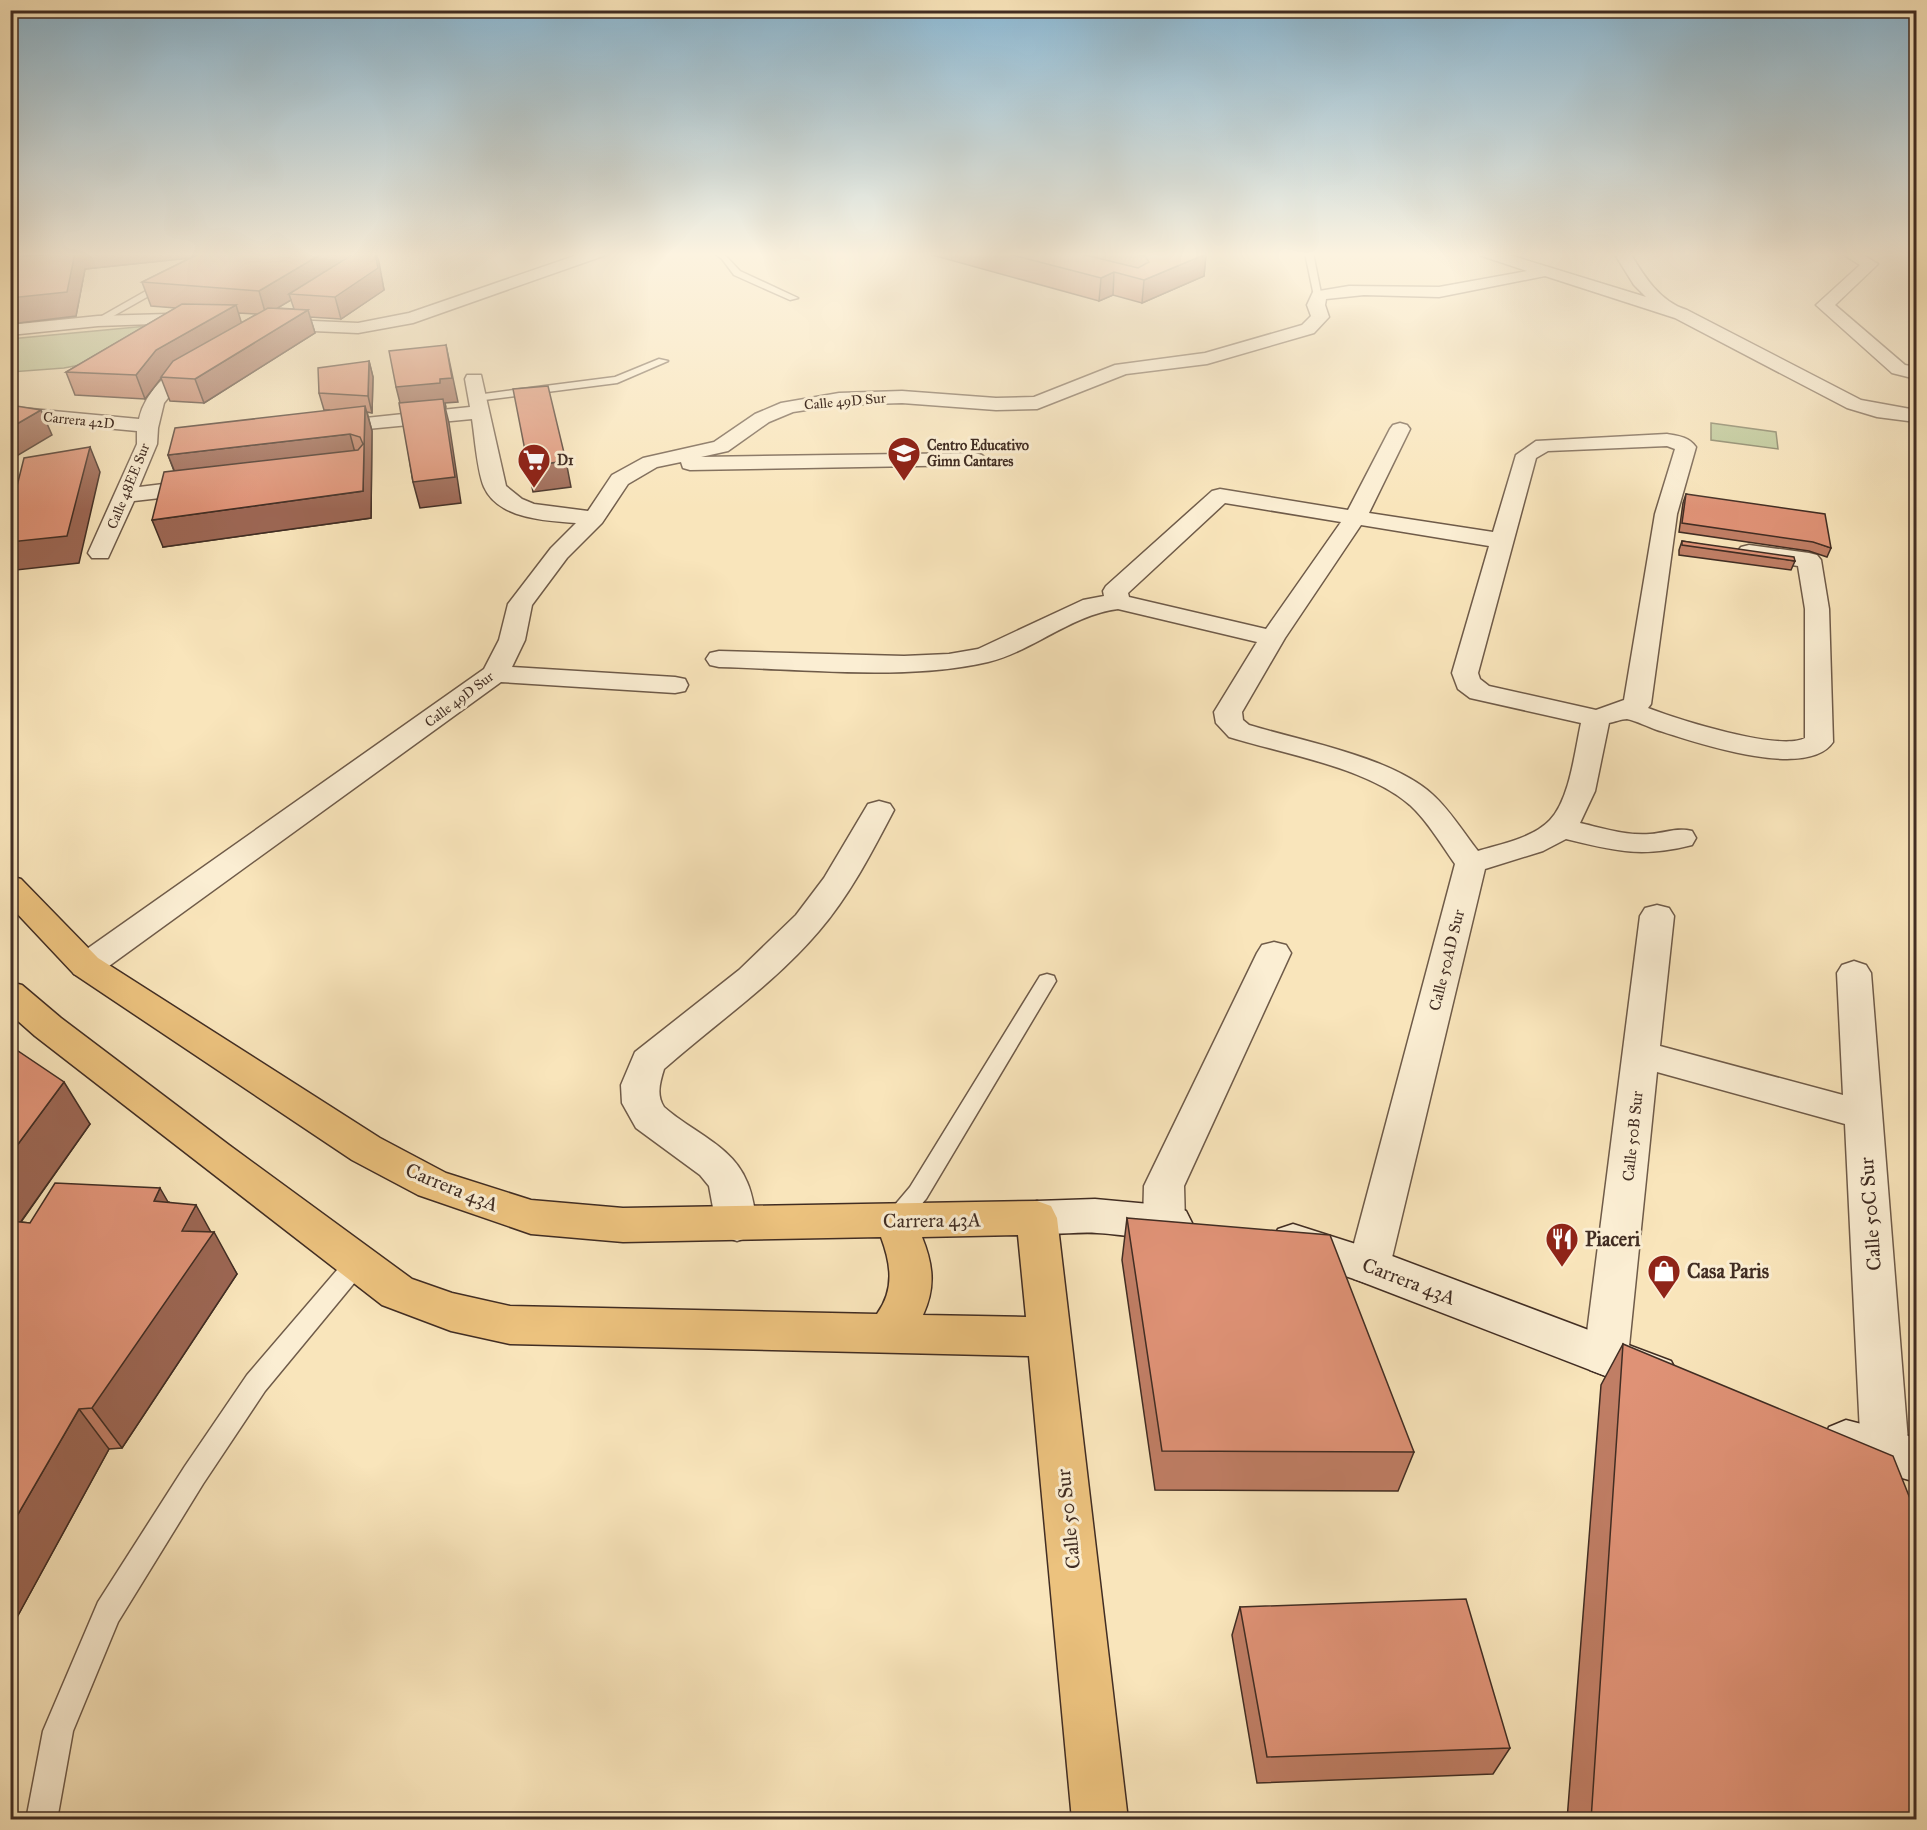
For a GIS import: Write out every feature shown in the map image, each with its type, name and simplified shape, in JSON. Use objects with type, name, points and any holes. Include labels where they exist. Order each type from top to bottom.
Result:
[{"type":"main road","name":"Carrera 43A","points":[[10,886],[86,966],[366,1149],[432,1184],[531,1217],[623,1225],[1037,1218]]},
{"type":"main road","points":[[10,994],[48,1027],[397,1292],[450,1312],[510,1325],[1049,1337]]},
{"type":"main road","name":"Calle 50 Sur","points":[[1037,1218],[1100,1820]]},
{"type":"main road","points":[[889,1333],[904,1313],[912,1290],[912,1266],[905,1244],[892,1220]]},
{"type":"street","name":"Calle 49D Sur","points":[[86,966],[495,674],[512,640],[520,604],[559,553],[594,518],[620,480],[650,462],[721,447],[769,415],[788,407],[816,402],[902,397],[996,404],[1037,404],[1122,369],[1207,358],[1273,338]]},
{"type":"street","points":[[1726,338],[1854,404],[1877,411],[1917,416]]},
{"type":"street","points":[[1864,338],[1899,369],[1915,373]]},
{"type":"street","name":"Calle 48EE Sur","points":[[100,553],[125,495],[159,395],[173,379],[221,351]]},
{"type":"street","points":[[309,428],[476,396],[495,487],[502,498],[519,506],[540,511],[594,518]]},
{"type":"street","name":"Carrera 42D","points":[[10,413],[147,435],[170,441]]},
{"type":"street","points":[[1400,429],[1356,518],[1272,638],[1228,712],[1230,723],[1239,731],[1374,773],[1413,793],[1434,812],[1442,827],[1471,862],[1531,843],[1561,828],[1576,801],[1596,718]]},
{"type":"street","points":[[1667,440],[1678,442],[1686,447],[1666,514],[1676,541],[1637,704],[1628,710],[1596,718],[1480,692],[1468,683],[1465,673],[1503,541],[1526,455],[1534,448],[1543,445],[1667,440]]},
{"type":"street","points":[[650,462],[710,465],[975,459]]},
{"type":"street","points":[[125,495],[220,484]]},
{"type":"street","points":[[1118,602],[1115,591],[1220,496],[1503,541]]},
{"type":"street","points":[[1628,710],[1653,721],[1771,750],[1805,750],[1819,742],[1817,609],[1809,560],[1720,547]]},
{"type":"street","points":[[719,659],[904,664],[948,662],[985,654],[1092,605],[1118,602],[1272,638]]},
{"type":"street","points":[[495,674],[675,685]]},
{"type":"street","points":[[737,1224],[726,1179],[705,1158],[654,1124],[644,1111],[639,1096],[642,1073],[648,1062],[753,976],[807,924],[844,873],[879,810]]},
{"type":"street","points":[[1561,828],[1610,840],[1649,844],[1681,838]]},
{"type":"street","name":"Calle 50AD Sur","points":[[1369,1266],[1471,862]]},
{"type":"street","name":"Calle 50B Sur","points":[[1606,1356],[1658,916]]},
{"type":"street","points":[[1164,1223],[1164,1186],[1274,953]]},
{"type":"street","name":"Calle 50C Sur","points":[[1854,974],[1863,1115],[1901,1457]]},
{"type":"street","points":[[1641,1054],[1863,1115]]},
{"type":"street","name":"Carrera 43A","points":[[1037,1218],[1095,1216],[1211,1226]]},
{"type":"street","name":"Carrera 43A","points":[[1257,1233],[1308,1245],[1369,1266],[1693,1390]]},
{"type":"street","points":[[1809,1430],[1901,1457]]},
{"type":"lane","points":[[476,396],[617,380],[663,361]]},
{"type":"lane","points":[[892,1220],[918,1192],[1047,981]]},
{"type":"lane","points":[[41,1820],[58,1731],[108,1612],[194,1475],[256,1383],[357,1263]]},
{"type":"green space","points":[[137,338],[101,361],[64,368],[11,372],[10,339]]},
{"type":"green space","points":[[1711,423],[1776,432],[1778,449],[1711,440]]},
{"type":"building","points":[[123,338],[177,338],[156,350],[136,375],[66,372]]},
{"type":"building","points":[[214,338],[261,338],[195,379],[161,377],[173,361]]},
{"type":"building","points":[[446,345],[452,378],[440,379],[440,383],[396,387],[389,351]]},
{"type":"building","points":[[369,361],[368,396],[319,393],[318,368]]},
{"type":"building","points":[[548,386],[566,461],[528,466],[513,389]]},
{"type":"building","points":[[443,399],[455,477],[413,482],[399,403]]},
{"type":"building","points":[[10,405],[41,410],[10,428]]},
{"type":"building","points":[[365,406],[363,491],[152,520],[164,472],[358,450],[363,444],[360,437],[350,434],[168,455],[175,428]]},
{"type":"building","points":[[90,447],[67,536],[10,542],[10,514],[24,458]]},
{"type":"building","points":[[1686,494],[1825,514],[1831,548],[1813,542],[1682,523]]},
{"type":"building","points":[[1682,541],[1794,557],[1795,561],[1682,545]]},
{"type":"building","points":[[10,1048],[15,1049],[64,1082],[10,1155]]},
{"type":"building","points":[[55,1183],[160,1188],[154,1201],[196,1205],[182,1231],[214,1232],[92,1408],[79,1409],[10,1528],[10,1221],[30,1223]]},
{"type":"building","points":[[1127,1218],[1330,1235],[1414,1452],[1162,1451]]},
{"type":"building","points":[[1623,1344],[1893,1456],[1917,1516],[1917,1820],[1591,1820]]},
{"type":"building","points":[[1466,1599],[1510,1748],[1267,1757],[1240,1607]]},
{"type":"building","points":[[1508,1815],[1509,1820],[1249,1820],[1248,1816]]},
{"type":"place","name":"Centro Educativo Gimn Cantares","points":[[904,482]]},
{"type":"place","name":"D1","points":[[534,489]]},
{"type":"place","name":"Piaceri","points":[[1562,1268]]},
{"type":"place","name":"Casa Paris","points":[[1664,1300]]}]
